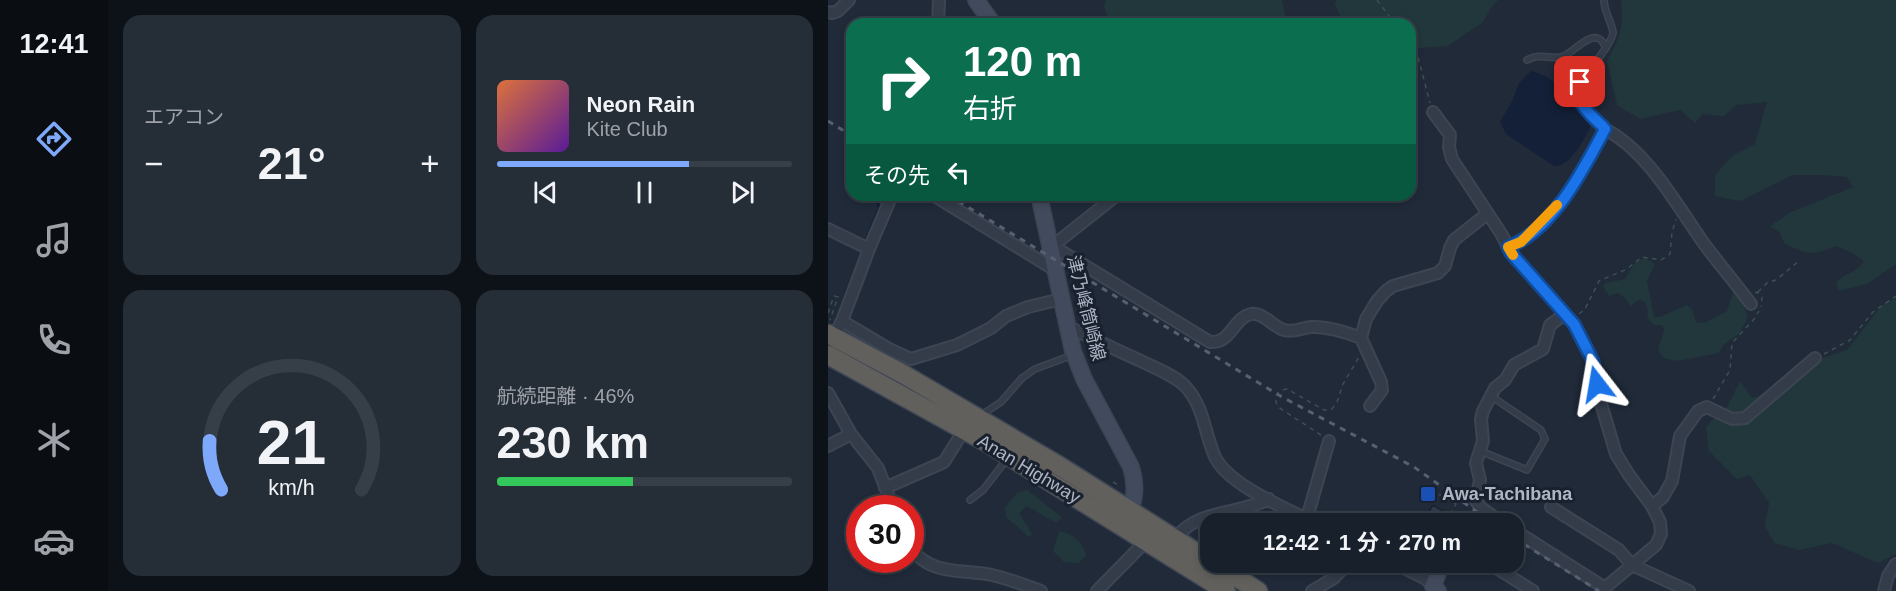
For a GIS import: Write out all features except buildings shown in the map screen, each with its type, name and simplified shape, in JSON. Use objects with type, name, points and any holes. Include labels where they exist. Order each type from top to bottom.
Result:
[{"type":"highway","name":"Anan Highway","points":[[829,330],[907,367],[1010,456],[1127,518],[1175,539],[1200,555]]},
{"type":"highway","name":"Anan Highway","points":[[828,355],[971,424],[1127,518],[1147,540],[1218,589]]},
{"type":"highway","name":"Anan Highway","points":[[1229,573],[1258,591]]},
{"type":"main road","points":[[976,0],[989,18]]},
{"type":"main road","name":"津乃峰筒崎線","points":[[1040,201],[1074,355],[1084,379],[1131,467],[1136,489],[1127,518]]},
{"type":"main road","points":[[1436,588],[1439,573]]},
{"type":"street","points":[[828,12],[838,11],[849,0]]},
{"type":"street","points":[[938,18],[939,0]]},
{"type":"street","points":[[1432,112],[1450,135],[1449,147],[1452,159],[1502,235],[1511,253],[1568,317],[1593,361],[1602,407],[1616,454],[1629,476],[1652,506],[1660,522],[1661,534],[1656,544],[1603,589],[1524,537]]},
{"type":"street","points":[[1508,247],[1521,242],[1533,231],[1572,188],[1605,129],[1628,145],[1667,189],[1704,244],[1749,301]]},
{"type":"street","points":[[829,330],[838,329],[842,321],[889,201]]},
{"type":"street","points":[[943,201],[1055,270]]},
{"type":"street","points":[[1050,248],[1109,201]]},
{"type":"street","points":[[1370,406],[1382,390],[1381,382],[1363,342],[1366,320],[1377,301],[1393,286],[1438,273],[1445,266],[1454,240],[1487,214]]},
{"type":"street","points":[[828,229],[869,249]]},
{"type":"street","points":[[1050,248],[1060,251],[1210,342],[1218,343],[1226,338],[1243,317],[1253,314],[1260,315],[1280,329],[1293,332],[1312,327],[1342,330],[1363,342]]},
{"type":"street","points":[[842,321],[891,350],[907,367],[991,328],[1006,316],[1028,307],[1061,299]]},
{"type":"street","points":[[1488,513],[1476,501],[1480,480],[1476,463],[1484,432],[1481,418],[1498,384],[1505,380],[1514,364],[1543,349],[1550,325],[1568,317]]},
{"type":"street","points":[[1067,326],[1161,371],[1182,384],[1194,396],[1203,414],[1216,459],[1224,471],[1239,483],[1296,513]]},
{"type":"street","points":[[1652,506],[1663,497],[1672,481],[1680,436],[1698,411],[1707,407],[1732,419],[1745,418],[1815,358]]},
{"type":"street","points":[[828,393],[851,435],[878,468],[888,495]]},
{"type":"street","points":[[885,488],[944,462],[971,424]]},
{"type":"street","points":[[828,446],[851,435]]},
{"type":"street","points":[[1314,513],[1329,441]]},
{"type":"street","points":[[1175,539],[1182,529],[1193,522],[1269,499]]},
{"type":"street","points":[[1551,507],[1619,550],[1632,565],[1689,591]]},
{"type":"street","points":[[1097,591],[1147,540]]},
{"type":"street","points":[[924,561],[943,570],[992,575],[1041,591]]},
{"type":"street","points":[[1884,591],[1896,564]]},
{"type":"street","points":[[1312,591],[1339,573]]},
{"type":"street","points":[[1414,573],[1426,579],[1436,588]]},
{"type":"street","points":[[1504,573],[1533,591]]},
{"type":"lane","points":[[1604,0],[1604,7],[1613,32],[1606,48],[1577,87],[1577,95],[1584,107],[1605,129]]},
{"type":"lane","points":[[1527,60],[1541,55],[1564,56],[1590,39],[1596,38],[1600,39],[1606,48]]},
{"type":"lane","points":[[971,424],[1001,402],[1022,378],[1035,369],[1074,355]]},
{"type":"lane","points":[[1480,451],[1527,470],[1545,439],[1540,430],[1491,396]]},
{"type":"lane","points":[[970,500],[983,490],[1010,456]]},
{"type":"path","points":[[1377,0],[1390,18]]},
{"type":"path","points":[[1416,49],[1432,112]]},
{"type":"path","points":[[1568,317],[1585,309],[1599,281],[1627,269],[1642,257],[1661,260],[1670,254],[1672,232],[1679,207]]},
{"type":"path","points":[[1749,301],[1767,283],[1776,280],[1799,261]]},
{"type":"path","points":[[1707,407],[1730,370],[1732,343],[1755,318],[1762,304],[1762,297],[1757,292]]},
{"type":"path","points":[[828,313],[834,296],[838,297],[829,330]]},
{"type":"path","points":[[1815,358],[1850,340],[1873,312],[1896,296]]},
{"type":"path","points":[[1329,441],[1278,407],[1275,401],[1276,394],[1280,390],[1287,389],[1324,410],[1332,409],[1363,342]]},
{"type":"path","points":[[1434,489],[1433,491],[1456,504],[1449,513]]},
{"type":"green space","points":[[1106,0],[1282,0],[1286,18],[1108,18],[1104,6]]},
{"type":"green space","points":[[1336,0],[1498,0],[1483,22],[1448,46],[1416,50],[1416,18],[1341,18],[1335,5]]},
{"type":"green space","points":[[1621,0],[1896,0],[1896,264],[1867,284],[1838,291],[1836,282],[1864,261],[1836,246],[1815,253],[1799,250],[1784,243],[1780,233],[1770,226],[1791,212],[1853,187],[1847,177],[1793,175],[1740,201],[1715,196],[1715,175],[1733,155],[1755,144],[1767,102],[1736,105],[1724,116],[1703,114],[1695,123],[1680,110],[1640,119],[1617,105],[1607,61],[1620,32]]},
{"type":"green space","points":[[1645,258],[1655,264],[1647,281],[1654,317],[1660,317],[1687,305],[1692,309],[1696,322],[1704,323],[1727,311],[1734,289],[1738,292],[1748,317],[1739,334],[1724,344],[1719,353],[1677,361],[1664,358],[1658,350],[1664,330],[1662,325],[1655,325],[1648,319],[1648,310],[1644,301],[1638,300],[1631,306],[1618,293],[1609,296],[1603,286],[1606,283],[1625,279],[1635,263]]},
{"type":"green space","points":[[1896,298],[1896,554],[1878,563],[1832,543],[1799,550],[1774,543],[1765,526],[1769,503],[1750,475],[1737,479],[1709,451],[1706,427],[1713,419],[1722,417],[1740,381],[1752,398],[1785,387],[1816,360],[1847,350],[1882,305]]},
{"type":"green space","points":[[1027,490],[1062,517],[1056,523],[1027,506],[1019,513],[1032,534],[1029,537],[1006,517],[1005,507],[1018,492]]},
{"type":"green space","points":[[1059,531],[1072,536],[1083,546],[1086,555],[1079,563],[1064,562],[1053,551]]},
{"type":"water","points":[[1531,71],[1542,74],[1559,86],[1590,126],[1570,159],[1560,165],[1554,166],[1506,134],[1500,122],[1519,83]]},
{"type":"waterway","points":[[867,238],[879,208],[877,201]]},
{"type":"waterway","points":[[845,297],[860,259]]},
{"type":"railway","points":[[828,121],[846,132]]},
{"type":"railway","points":[[958,201],[1282,397],[1414,467],[1479,513]]},
{"type":"railway","points":[[1524,544],[1599,591]]},
{"type":"slow traffic","points":[[1513,255],[1508,247],[1521,242],[1557,205]]},
{"type":"place","name":"Awa-Tachibana","points":[[1428,494]]},
{"type":"route","points":[[1580,82],[1577,95],[1584,107],[1605,129],[1572,188],[1556,208],[1521,242],[1508,247],[1574,324],[1593,361],[1597,384]]}]
